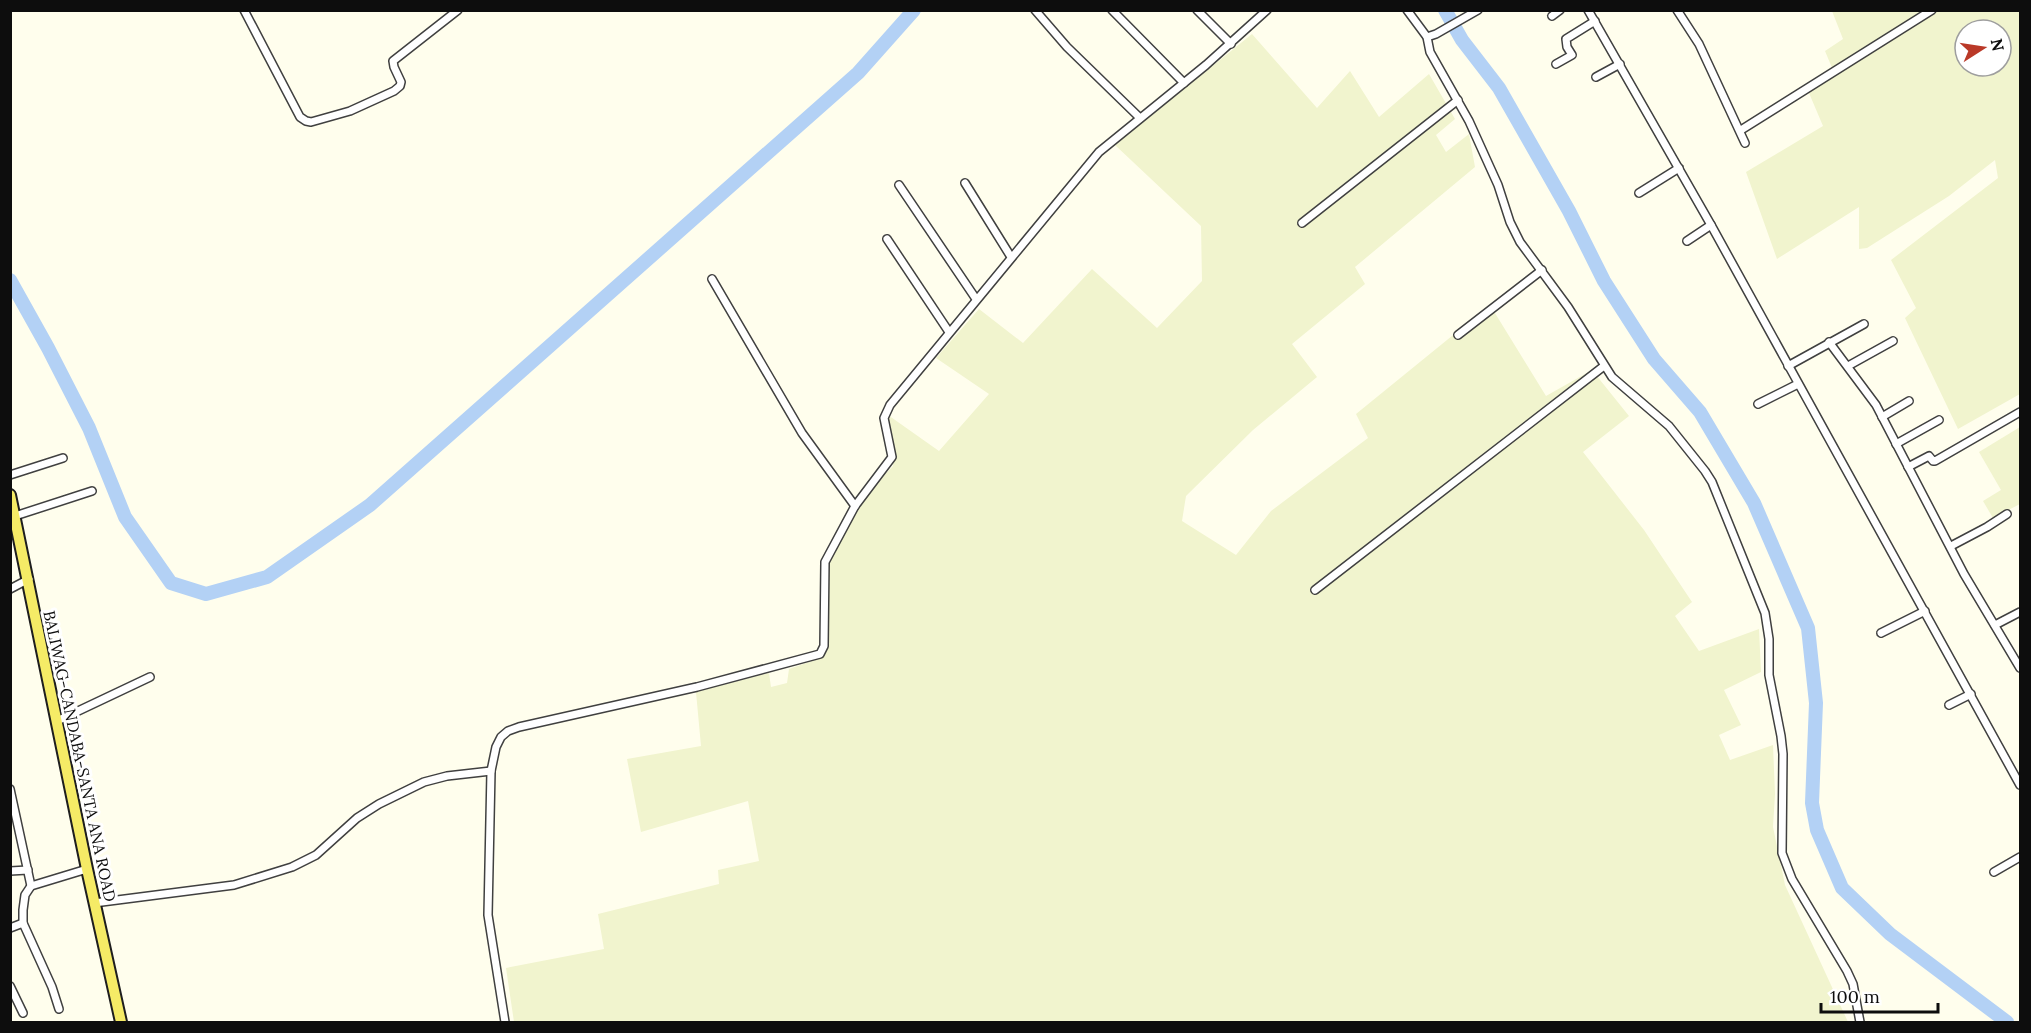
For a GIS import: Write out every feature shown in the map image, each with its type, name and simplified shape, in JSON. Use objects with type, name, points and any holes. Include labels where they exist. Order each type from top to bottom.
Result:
[{"type":"main road","name":"BALIWAG-CANDABA-SANTA ANA ROAD","points":[[10,495],[121,1023]]},
{"type":"street","points":[[244,10],[300,117],[310,122],[350,111],[394,91],[401,82],[393,61],[458,10]]},
{"type":"street","points":[[1035,10],[1067,47],[1140,118]]},
{"type":"street","points":[[1112,10],[1184,83]]},
{"type":"street","points":[[1197,10],[1231,44]]},
{"type":"street","points":[[1407,10],[1427,37],[1430,52],[1458,100],[1493,174],[1510,222],[1520,242],[1568,307],[1604,366],[1619,384],[1669,426],[1705,471],[1719,499],[1765,613],[1769,639],[1770,682],[1782,745],[1782,853],[1792,879],[1853,984],[1860,1023]]},
{"type":"street","points":[[1427,37],[1478,10]]},
{"type":"street","points":[[1552,16],[1560,10]]},
{"type":"street","points":[[1677,10],[1699,44],[1746,143]]},
{"type":"street","points":[[1741,130],[1932,10]]},
{"type":"street","points":[[505,1023],[488,915],[491,771],[496,747],[501,737],[508,731],[697,687],[820,654],[824,646],[825,562],[855,506],[892,458],[884,418],[886,410],[1099,152],[1231,44],[1265,11]]},
{"type":"street","points":[[1556,64],[1572,56],[1566,39],[1593,14],[2020,785]]},
{"type":"street","points":[[1596,77],[1620,64]]},
{"type":"street","points":[[1302,223],[1458,100]]},
{"type":"street","points":[[1639,193],[1679,168]]},
{"type":"street","points":[[965,183],[1011,257]]},
{"type":"street","points":[[899,185],[976,299]]},
{"type":"street","points":[[1687,241],[1711,225]]},
{"type":"street","points":[[887,239],[949,332]]},
{"type":"street","points":[[1458,334],[1542,270]]},
{"type":"street","points":[[712,279],[802,433],[855,506]]},
{"type":"street","points":[[1788,366],[1864,324]]},
{"type":"street","points":[[1848,366],[1893,341]]},
{"type":"street","points":[[1829,342],[1876,405],[1965,574],[2020,668]]},
{"type":"street","points":[[1315,590],[1604,366]]},
{"type":"street","points":[[1758,404],[1798,384]]},
{"type":"street","points":[[1882,417],[1909,401]]},
{"type":"street","points":[[1908,467],[1929,456],[1933,461],[2020,412]]},
{"type":"street","points":[[1896,444],[1939,420]]},
{"type":"street","points":[[10,475],[63,458]]},
{"type":"street","points":[[15,516],[92,491]]},
{"type":"street","points":[[1951,546],[2007,514]]},
{"type":"street","points":[[10,589],[28,579]]},
{"type":"street","points":[[1881,633],[1925,611]]},
{"type":"street","points":[[1995,625],[2020,612]]},
{"type":"street","points":[[57,721],[150,677]]},
{"type":"street","points":[[1948,705],[1971,694]]},
{"type":"street","points":[[94,903],[234,885],[292,867],[316,855],[357,818],[379,804],[416,786],[447,776],[491,771]]},
{"type":"street","points":[[10,789],[31,886]]},
{"type":"street","points":[[1994,872],[2020,857]]},
{"type":"street","points":[[59,1009],[52,987],[23,923],[22,910],[25,894],[31,886],[87,869]]},
{"type":"street","points":[[10,871],[28,870]]},
{"type":"street","points":[[10,928],[23,923]]},
{"type":"street","points":[[10,986],[22,1013]]},
{"type":"green space","points":[[1832,11],[2020,11],[2020,394],[1958,429],[1905,318],[1916,308],[1891,260],[1998,178],[1995,160],[1949,196],[1867,248],[1859,249],[1859,207],[1777,259],[1746,172],[1823,126],[1809,93],[1835,75],[1825,51],[1843,39]]},
{"type":"green space","points":[[1252,34],[1317,108],[1350,71],[1379,117],[1429,74],[1455,119],[1436,135],[1446,152],[1469,134],[1475,167],[1355,267],[1365,284],[1292,344],[1317,377],[1253,430],[1186,496],[1182,521],[1236,555],[1271,511],[1368,438],[1356,414],[1490,305],[1546,396],[1592,370],[1629,416],[1583,452],[1644,530],[1692,602],[1675,616],[1699,651],[1759,629],[1761,672],[1724,690],[1741,725],[1719,735],[1730,760],[1773,745],[1775,794],[1773,827],[1785,885],[1848,1022],[514,1022],[506,968],[604,949],[598,914],[719,884],[718,870],[759,861],[748,801],[641,832],[627,759],[701,746],[696,692],[769,673],[771,687],[787,683],[789,669],[815,660],[826,648],[824,560],[842,520],[893,466],[894,449],[888,415],[939,451],[989,394],[936,358],[979,309],[1023,343],[1092,269],[1157,328],[1202,281],[1201,226],[1115,145]]},
{"type":"green space","points":[[2020,427],[2020,504],[1993,518],[1983,501],[2001,490],[1979,452]]},
{"type":"waterway","points":[[10,280],[89,428],[125,517],[171,583],[206,594],[267,577],[370,505],[858,73],[914,10]]},
{"type":"waterway","points":[[1445,10],[1462,40],[1499,88],[1569,211],[1604,281],[1654,359],[1700,412],[1754,503],[1808,628],[1816,703],[1812,803],[1817,830],[1842,888],[1890,934],[2007,1022]]}]
